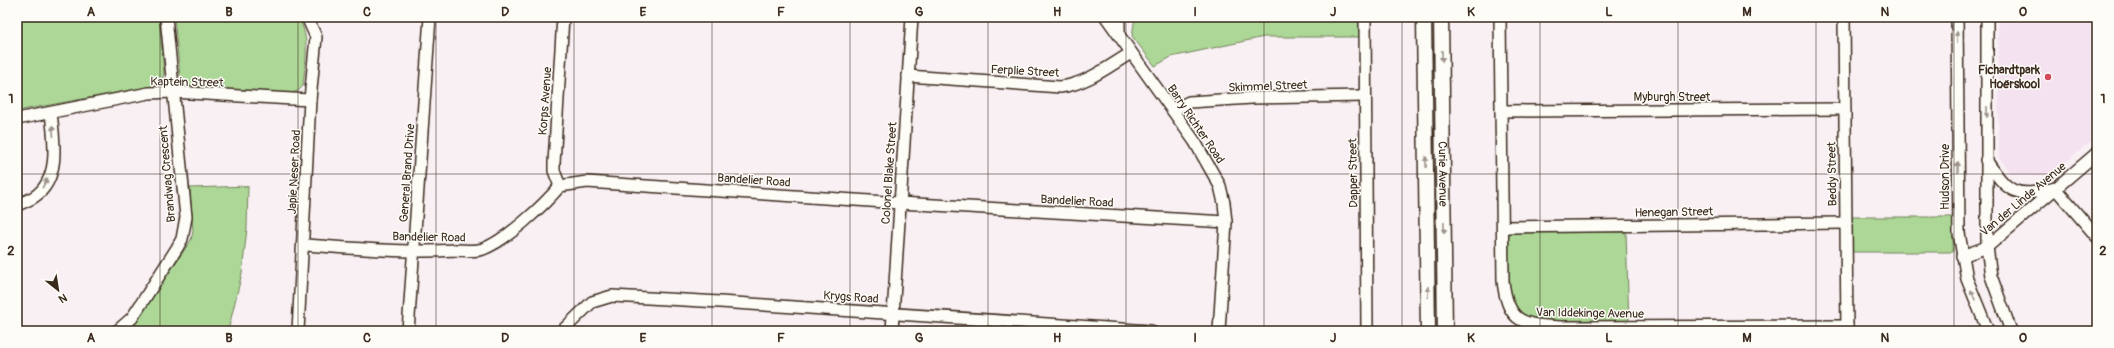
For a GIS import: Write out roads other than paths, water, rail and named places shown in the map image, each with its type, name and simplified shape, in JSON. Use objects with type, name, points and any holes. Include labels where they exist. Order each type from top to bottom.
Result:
[{"type":"main road","name":"Curie Avenue","points":[[1424,17],[1428,331]]},
{"type":"main road","name":"Curie Avenue","points":[[1441,17],[1445,331]]},
{"type":"street","name":"Brandwag Crescent","points":[[117,331],[132,318],[177,248],[184,230],[186,216],[166,17]]},
{"type":"street","name":"Japie Neser Road","points":[[298,331],[304,245],[310,100],[316,37],[307,17]]},
{"type":"street","name":"General Brand Drive","points":[[408,331],[415,252],[430,17]]},
{"type":"street","name":"Korps Avenue","points":[[560,186],[554,171],[554,163],[564,17]]},
{"type":"street","name":"Colonel Blake Street","points":[[892,331],[912,17]]},
{"type":"street","name":"Barry Richter Road","points":[[1106,17],[1173,110],[1216,177],[1224,203],[1226,222],[1219,331]]},
{"type":"street","points":[[1119,17],[1119,35]]},
{"type":"street","name":"Dapper Street","points":[[1365,17],[1367,330]]},
{"type":"street","name":"Van Iddekinge Avenue","points":[[1500,17],[1503,281],[1504,292],[1512,312],[1526,324],[1563,329],[1848,329]]},
{"type":"street","name":"Beddy Street","points":[[1844,17],[1848,329]]},
{"type":"street","name":"Hudson Drive","points":[[1957,17],[1959,234],[1967,279],[1988,331]]},
{"type":"street","points":[[1987,17],[1987,247],[1991,276],[2011,331]]},
{"type":"street","name":"Ferplie Street","points":[[908,76],[1060,87],[1070,86],[1094,75],[1131,53]]},
{"type":"street","name":"Kaptein Street","points":[[17,119],[149,93],[173,92],[310,100]]},
{"type":"street","name":"Skimmel Street","points":[[1173,110],[1189,102],[1252,98],[1365,96]]},
{"type":"street","name":"Myburgh Street","points":[[1501,111],[1844,109]]},
{"type":"street","points":[[17,205],[34,197],[43,188],[50,175],[54,160],[51,113]]},
{"type":"street","name":"Van der Linde Avenue","points":[[1962,256],[1987,247],[2097,153]]},
{"type":"street","points":[[1986,160],[2000,181],[2014,191],[2029,195],[2055,188],[2097,237]]},
{"type":"street","name":"Bandelier Road","points":[[304,245],[415,252],[474,250],[484,248],[526,219],[549,200],[560,186],[586,182],[613,182],[900,204],[1226,222]]},
{"type":"street","name":"Henegan Street","points":[[1503,227],[1846,223]]},
{"type":"street","name":"Krygs Road","points":[[562,331],[592,302],[612,296],[893,313],[1151,331]]},
{"type":"place","name":"Fichardtpark Hoërskool","points":[[2048,77]]}]
